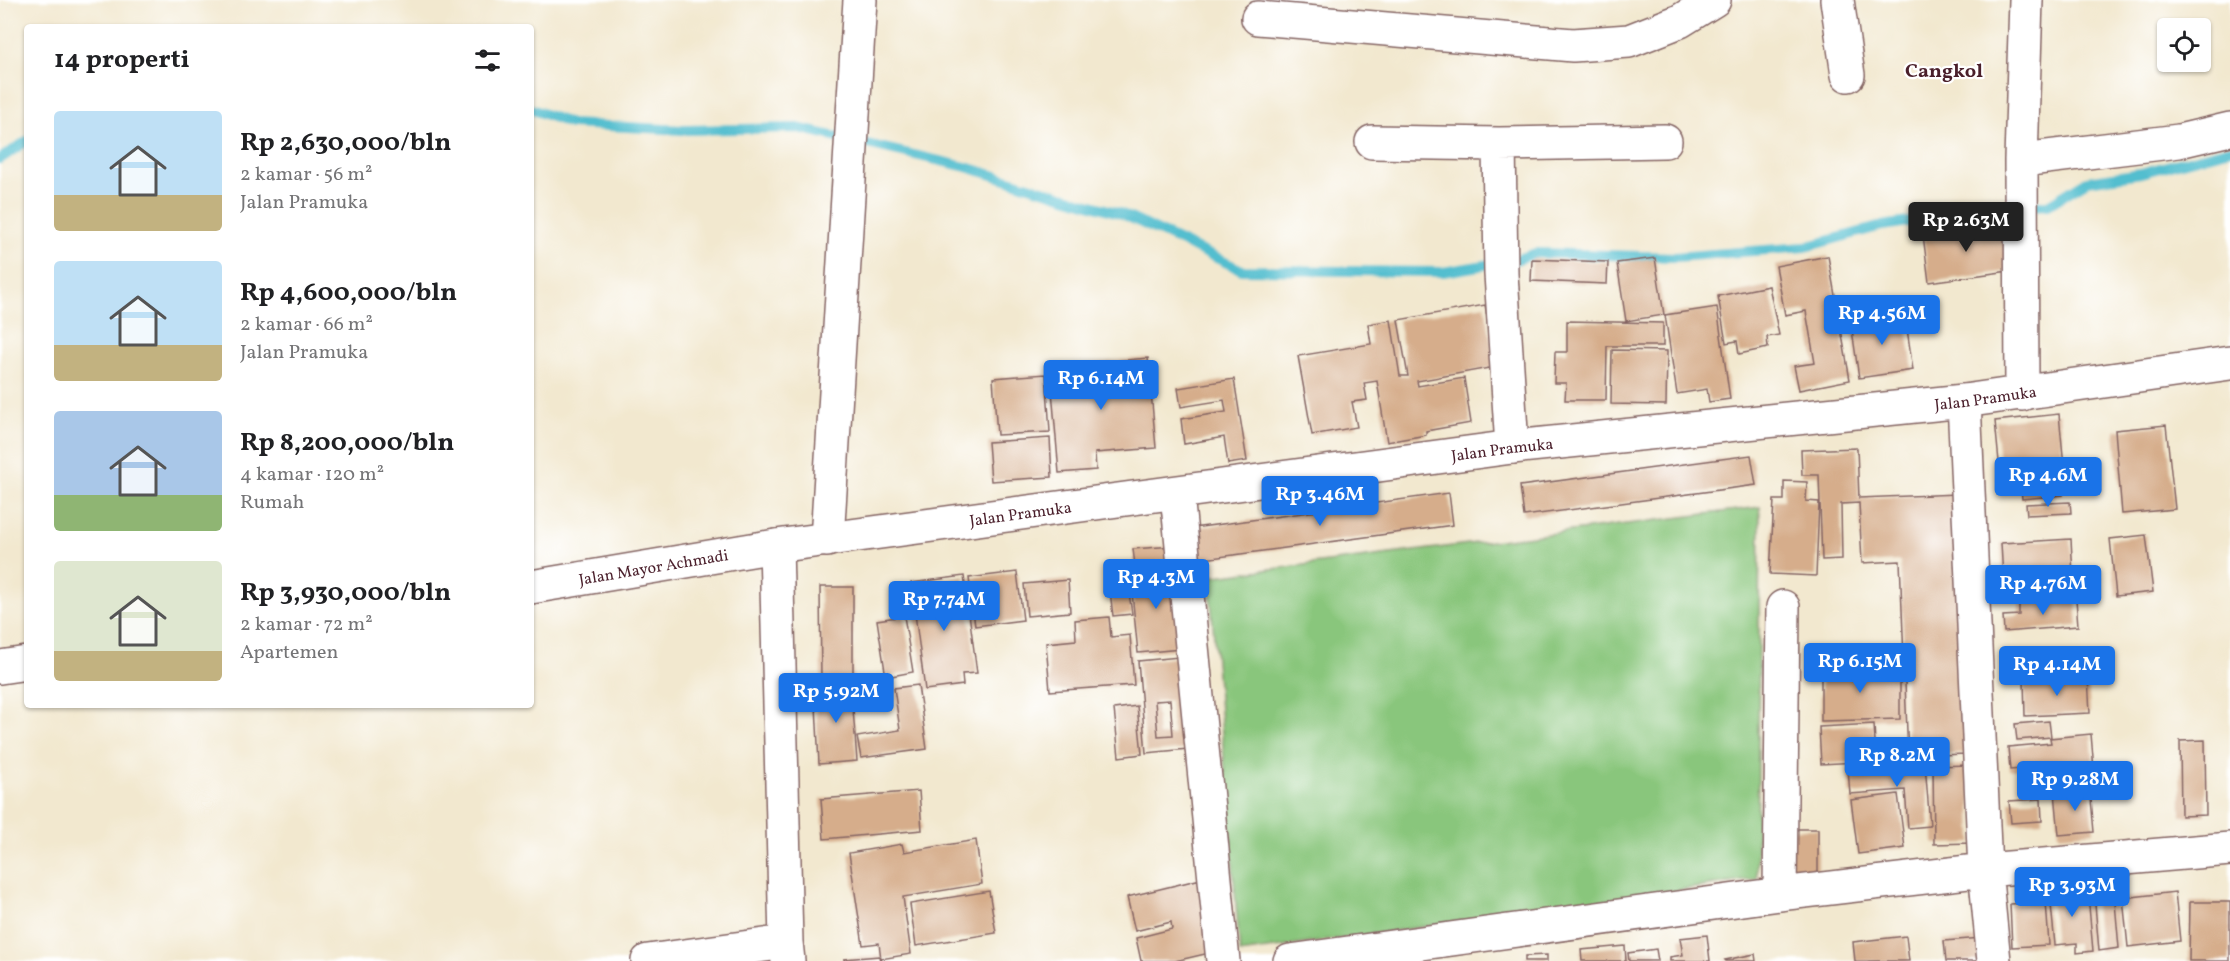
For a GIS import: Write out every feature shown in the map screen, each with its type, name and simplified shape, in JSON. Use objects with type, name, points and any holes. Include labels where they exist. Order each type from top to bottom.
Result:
[{"type":"street","points":[[827,540],[860,0]]},
{"type":"street","points":[[1258,18],[1573,45],[1629,41],[1680,21],[1714,0]]},
{"type":"street","points":[[1837,0],[1848,75]]},
{"type":"street","points":[[2022,394],[2021,160],[2026,0]]},
{"type":"street","points":[[2021,160],[2179,141],[2230,129]]},
{"type":"street","points":[[1372,142],[1499,144],[1665,141]]},
{"type":"street","points":[[1499,144],[1501,274],[1512,447]]},
{"type":"street","name":"Jalan Pramuka","points":[[776,546],[1177,494],[1512,447],[1964,401],[2230,363]]},
{"type":"street","points":[[1964,401],[1986,870],[1994,961]]},
{"type":"street","points":[[1177,494],[1223,961]]},
{"type":"street","points":[[648,961],[787,951],[776,546]]},
{"type":"street","name":"Jalan Mayor Achmadi","points":[[534,586],[776,546]]},
{"type":"street","points":[[1780,894],[1783,607]]},
{"type":"street","points":[[0,667],[24,663]]},
{"type":"street","points":[[1290,961],[1780,894],[1986,870],[2230,849]]},
{"type":"green space","points":[[1760,507],[1757,879],[1240,953],[1209,577]]},
{"type":"building","points":[[2004,224],[2009,271],[1929,282],[1923,235]]},
{"type":"building","points":[[1828,256],[1850,380],[1799,390],[1794,366],[1815,363],[1806,311],[1785,315],[1776,266]]},
{"type":"building","points":[[1655,258],[1664,315],[1626,321],[1617,263]]},
{"type":"building","points":[[1532,259],[1608,262],[1607,284],[1531,281]]},
{"type":"building","points":[[1769,286],[1779,335],[1767,337],[1768,348],[1739,354],[1737,341],[1726,343],[1718,296]]},
{"type":"building","points":[[1485,305],[1495,367],[1417,381],[1418,386],[1464,378],[1471,423],[1426,431],[1426,435],[1387,442],[1377,381],[1364,383],[1367,400],[1352,402],[1357,427],[1312,435],[1298,356],[1371,344],[1368,324],[1391,320],[1400,376],[1408,376],[1398,320]]},
{"type":"building","points":[[1717,307],[1730,399],[1709,402],[1707,389],[1677,394],[1665,315]]},
{"type":"building","points":[[1905,315],[1913,370],[1859,378],[1851,323]]},
{"type":"building","points":[[1567,321],[1663,323],[1663,346],[1607,346],[1606,400],[1565,400],[1566,383],[1554,383],[1555,352],[1567,352]]},
{"type":"building","points":[[1612,350],[1667,351],[1666,405],[1611,404]]},
{"type":"building","points":[[1148,358],[1156,448],[1095,453],[1096,470],[1059,473],[1050,367]]},
{"type":"building","points":[[1046,374],[1050,432],[997,435],[993,378]]},
{"type":"building","points":[[1234,379],[1247,461],[1228,464],[1224,437],[1184,444],[1181,419],[1226,412],[1224,400],[1181,407],[1178,388]]},
{"type":"building","points":[[2059,414],[2064,466],[2000,472],[1995,421]]},
{"type":"building","points":[[2166,425],[2175,509],[2122,514],[2115,430]]},
{"type":"building","points":[[1050,438],[1052,477],[991,481],[988,442]]},
{"type":"building","points":[[1857,448],[1859,498],[1958,494],[1967,754],[1908,756],[1900,561],[1862,563],[1859,503],[1841,504],[1842,559],[1822,560],[1819,475],[1802,475],[1801,450]]},
{"type":"building","points":[[1751,455],[1756,485],[1524,516],[1520,486]]},
{"type":"building","points":[[2061,473],[2063,495],[2022,499],[2020,476]]},
{"type":"building","points":[[1784,481],[1807,482],[1806,501],[1819,502],[1816,576],[1770,574],[1774,500],[1784,500]]},
{"type":"building","points":[[1449,493],[1453,525],[1190,561],[1186,529]]},
{"type":"building","points":[[2070,502],[2071,513],[2027,515],[2026,504]]},
{"type":"building","points":[[2146,535],[2153,592],[2116,596],[2110,539]]},
{"type":"building","points":[[2071,539],[2074,594],[2004,597],[2001,543]]},
{"type":"building","points":[[1174,546],[1175,561],[1135,565],[1133,549]]},
{"type":"building","points":[[1174,568],[1181,649],[1138,653],[1130,572]]},
{"type":"building","points":[[1017,572],[1023,620],[975,626],[969,578]]},
{"type":"building","points":[[1126,572],[1132,614],[1113,616],[1108,574]]},
{"type":"building","points":[[964,576],[977,673],[962,674],[963,685],[925,690],[911,583]]},
{"type":"building","points":[[1068,580],[1070,612],[1027,616],[1024,584]]},
{"type":"building","points":[[820,587],[853,587],[853,680],[821,680]]},
{"type":"building","points":[[2076,599],[2078,626],[2004,632],[2003,616],[2019,615],[2019,603]]},
{"type":"building","points":[[904,616],[913,672],[886,677],[877,620]]},
{"type":"building","points":[[1109,617],[1111,637],[1130,635],[1134,685],[1050,691],[1046,643],[1076,640],[1075,620]]},
{"type":"building","points":[[1179,657],[1188,749],[1146,753],[1138,661]],"holes":[[[1170,700],[1173,735],[1158,736],[1155,701]]]},
{"type":"building","points":[[1900,668],[1900,719],[1821,721],[1821,669]]},
{"type":"building","points":[[2088,677],[2090,713],[2025,716],[2024,680]]},
{"type":"building","points":[[851,683],[857,761],[819,764],[815,686]]},
{"type":"building","points":[[918,685],[927,749],[861,758],[857,737],[900,730],[894,688]]},
{"type":"building","points":[[1137,706],[1142,754],[1119,757],[1114,709]]},
{"type":"building","points":[[2049,721],[2051,737],[2017,740],[2015,724]]},
{"type":"building","points":[[1874,724],[1876,761],[1821,764],[1819,727]]},
{"type":"building","points":[[2091,734],[2095,781],[2040,786],[2040,780],[2022,782],[2021,769],[2010,770],[2008,747],[2051,743],[2050,738]]},
{"type":"building","points":[[2205,740],[2206,815],[2181,816],[2180,741]]},
{"type":"building","points":[[1925,764],[1930,826],[1908,828],[1905,790],[1850,794],[1848,769]]},
{"type":"building","points":[[1970,765],[1972,843],[1934,844],[1933,766]]},
{"type":"building","points":[[2090,788],[2094,832],[2059,835],[2055,792]]},
{"type":"building","points":[[919,791],[922,830],[824,839],[821,799]]},
{"type":"building","points":[[1898,794],[1905,848],[1858,854],[1851,800]]},
{"type":"building","points":[[2041,799],[2042,821],[2011,823],[2009,801]]},
{"type":"building","points":[[1788,829],[1818,829],[1818,881],[1787,881]]},
{"type":"building","points":[[976,840],[982,884],[903,897],[911,954],[881,959],[879,943],[863,945],[849,853],[902,844],[904,852]]},
{"type":"building","points":[[1201,879],[1218,951],[1175,961],[1141,961],[1136,938],[1172,929],[1171,922],[1135,931],[1127,897]]},
{"type":"building","points":[[2087,884],[2093,951],[2077,953],[2077,943],[2055,945],[2050,895],[2063,894],[2063,886]]},
{"type":"building","points":[[2045,887],[2049,945],[2012,947],[2010,904],[2026,903],[2025,888]]},
{"type":"building","points":[[989,891],[996,933],[916,946],[910,904]]},
{"type":"building","points":[[2114,891],[2119,948],[2099,951],[2094,893]]},
{"type":"building","points":[[2175,892],[2180,941],[2128,947],[2123,898]]},
{"type":"building","points":[[2190,902],[2230,902],[2230,961],[2189,961]]},
{"type":"building","points":[[1707,935],[1710,961],[1670,961],[1670,957],[1683,955],[1680,938]]},
{"type":"building","points":[[1906,936],[1909,961],[1855,961],[1853,942]]},
{"type":"building","points":[[1982,938],[1984,961],[1946,961],[1944,941]]},
{"type":"building","points":[[1625,946],[1626,961],[1582,961],[1581,950]]},
{"type":"building","points":[[1656,949],[1658,961],[1629,961],[1628,953]]},
{"type":"building","points":[[1755,954],[1756,961],[1725,960]]},
{"type":"building","points":[[1547,955],[1547,961],[1525,961],[1525,956]]},
{"type":"building","points":[[879,956],[880,961],[844,961],[844,959]]},
{"type":"waterway","points":[[534,110],[571,124],[683,130],[798,128],[966,167],[1122,214],[1242,270],[1443,272],[1515,260],[1536,253],[1675,257],[1805,247],[1882,226],[2008,207],[2048,205],[2087,181],[2141,173],[2230,149]]},
{"type":"waterway","points":[[0,159],[24,143]]},
{"type":"district","name":"Cangkol","points":[[1944,70]]}]
